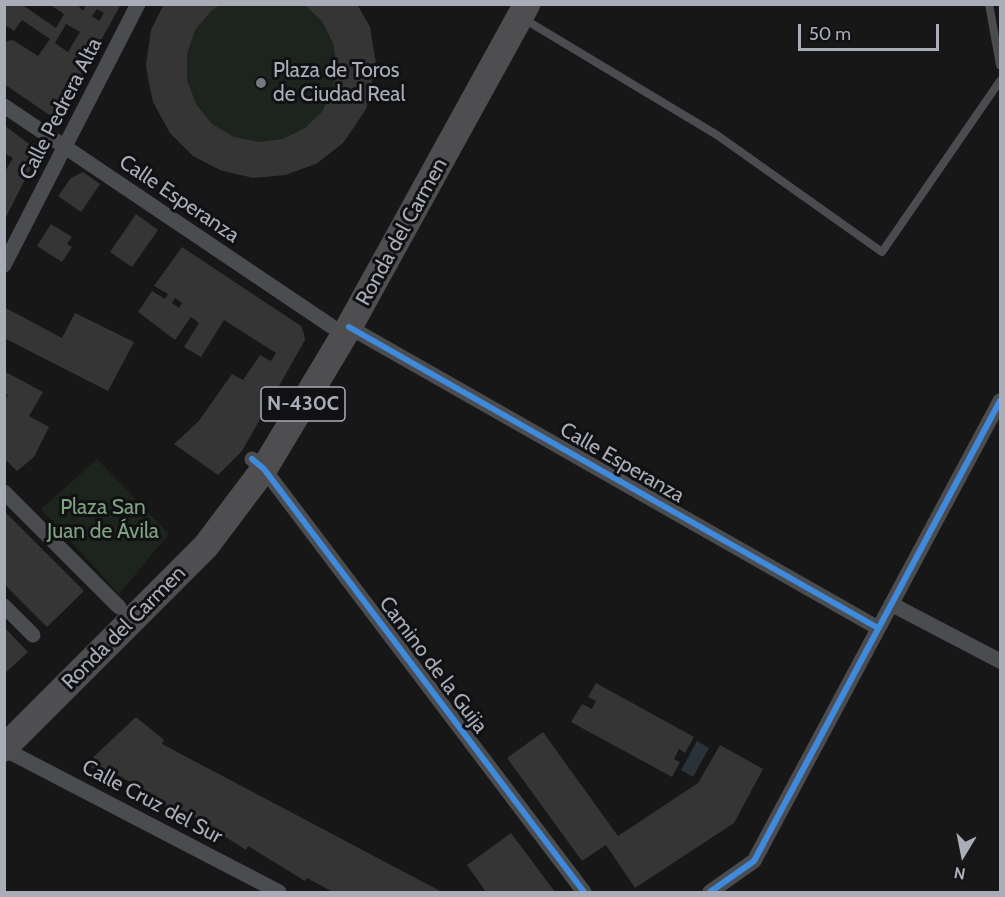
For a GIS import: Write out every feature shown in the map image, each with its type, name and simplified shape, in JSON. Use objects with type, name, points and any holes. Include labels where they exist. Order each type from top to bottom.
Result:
[{"type":"highway","name":"Ronda del Carmen","points":[[4,748],[206,546],[340,326],[518,8]]},
{"type":"highway","name":"Ronda del Carmen","points":[[4,721],[194,532],[258,464]]},
{"type":"street","name":"Calle Pedrera Alta","points":[[4,265],[138,4]]},
{"type":"street","name":"Calle Esperanza","points":[[4,106],[340,326],[878,628]]},
{"type":"street","points":[[710,892],[754,861],[1000,401]]},
{"type":"street","name":"Camino de la Guija","points":[[258,464],[584,892]]},
{"type":"street","points":[[4,492],[119,607]]},
{"type":"street","points":[[891,604],[1000,661]]},
{"type":"street","points":[[4,606],[33,635]]},
{"type":"street","name":"Calle Cruz del Sur","points":[[4,748],[279,892]]},
{"type":"lane","points":[[989,4],[1000,65]]},
{"type":"lane","points":[[518,8],[717,135],[882,252],[1000,81]]},
{"type":"green space","name":"Plaza de Toros de Ciudad Real","points":[[164,4],[357,5],[371,43],[376,65],[371,88],[358,122],[336,149],[308,167],[276,176],[244,176],[212,166],[183,147],[161,117],[150,93],[146,72],[147,59]]},
{"type":"green space","name":"Plaza San Juan de Ávila","points":[[97,459],[169,534],[119,594],[41,509]]},
{"type":"shaded area","points":[[697,741],[709,748],[693,777],[681,770]]},
{"type":"building","points":[[4,4],[21,4],[56,28],[64,14],[49,4],[77,4],[83,11],[86,4],[121,4],[61,113],[51,116],[4,84],[4,45],[7,41],[13,40],[38,56],[50,39],[22,20],[14,31],[4,24]],"holes":[[[97,9],[104,13],[99,21],[92,16]],[[66,24],[80,32],[68,52],[55,43]]]},
{"type":"building","points":[[164,4],[221,4],[211,11],[195,30],[187,54],[187,80],[196,104],[212,124],[234,137],[259,142],[283,139],[305,128],[322,112],[333,90],[337,67],[333,43],[322,21],[304,4],[357,4],[370,27],[376,64],[366,109],[343,143],[316,164],[285,175],[253,178],[220,170],[193,156],[170,133],[153,102],[146,65],[151,30]]},
{"type":"building","points":[[4,125],[36,149],[39,146],[44,150],[42,154],[38,154],[4,221],[4,173],[13,158],[4,153]]},
{"type":"building","points":[[83,172],[100,184],[81,212],[58,196],[71,178]]},
{"type":"building","points":[[136,214],[158,230],[132,267],[110,252]]},
{"type":"building","points":[[51,224],[72,237],[67,244],[72,247],[62,262],[37,246]]},
{"type":"building","points":[[182,247],[301,326],[304,334],[305,340],[242,451],[218,475],[174,444],[198,422],[232,374],[243,380],[260,355],[271,361],[276,353],[224,320],[201,357],[184,347],[199,323],[191,317],[175,340],[138,312],[152,291],[165,299],[168,294],[154,286]],"holes":[[[175,298],[182,303],[179,308],[172,303]]]},
{"type":"building","points":[[4,307],[62,338],[75,313],[134,342],[108,391],[4,338]]},
{"type":"building","points":[[4,371],[43,392],[29,416],[49,427],[34,457],[17,471],[4,458],[4,401],[8,395],[4,393]]},
{"type":"building","points":[[4,511],[84,591],[47,627],[4,584]]},
{"type":"building","points":[[4,627],[28,652],[4,674]]},
{"type":"building","points":[[596,683],[694,737],[685,753],[679,749],[674,759],[680,762],[672,777],[571,722],[582,704],[592,709],[596,701],[588,697]]},
{"type":"building","points":[[136,717],[164,740],[162,744],[442,892],[333,892],[307,878],[305,881],[248,846],[246,850],[186,812],[183,817],[151,799],[153,795],[109,770],[106,775],[86,764]]},
{"type":"building","points":[[543,732],[618,836],[698,783],[720,745],[763,769],[734,823],[635,888],[606,845],[582,861],[507,758]]},
{"type":"building","points":[[511,833],[555,892],[486,892],[467,865]]},
{"type":"cycle path","points":[[349,327],[878,628]]},
{"type":"cycle path","points":[[710,892],[754,861],[1000,401]]},
{"type":"cycle path","points":[[252,459],[264,469],[584,892]]},
{"type":"place","name":"Plaza de Toros de Ciudad Real","points":[[261,83]]}]
